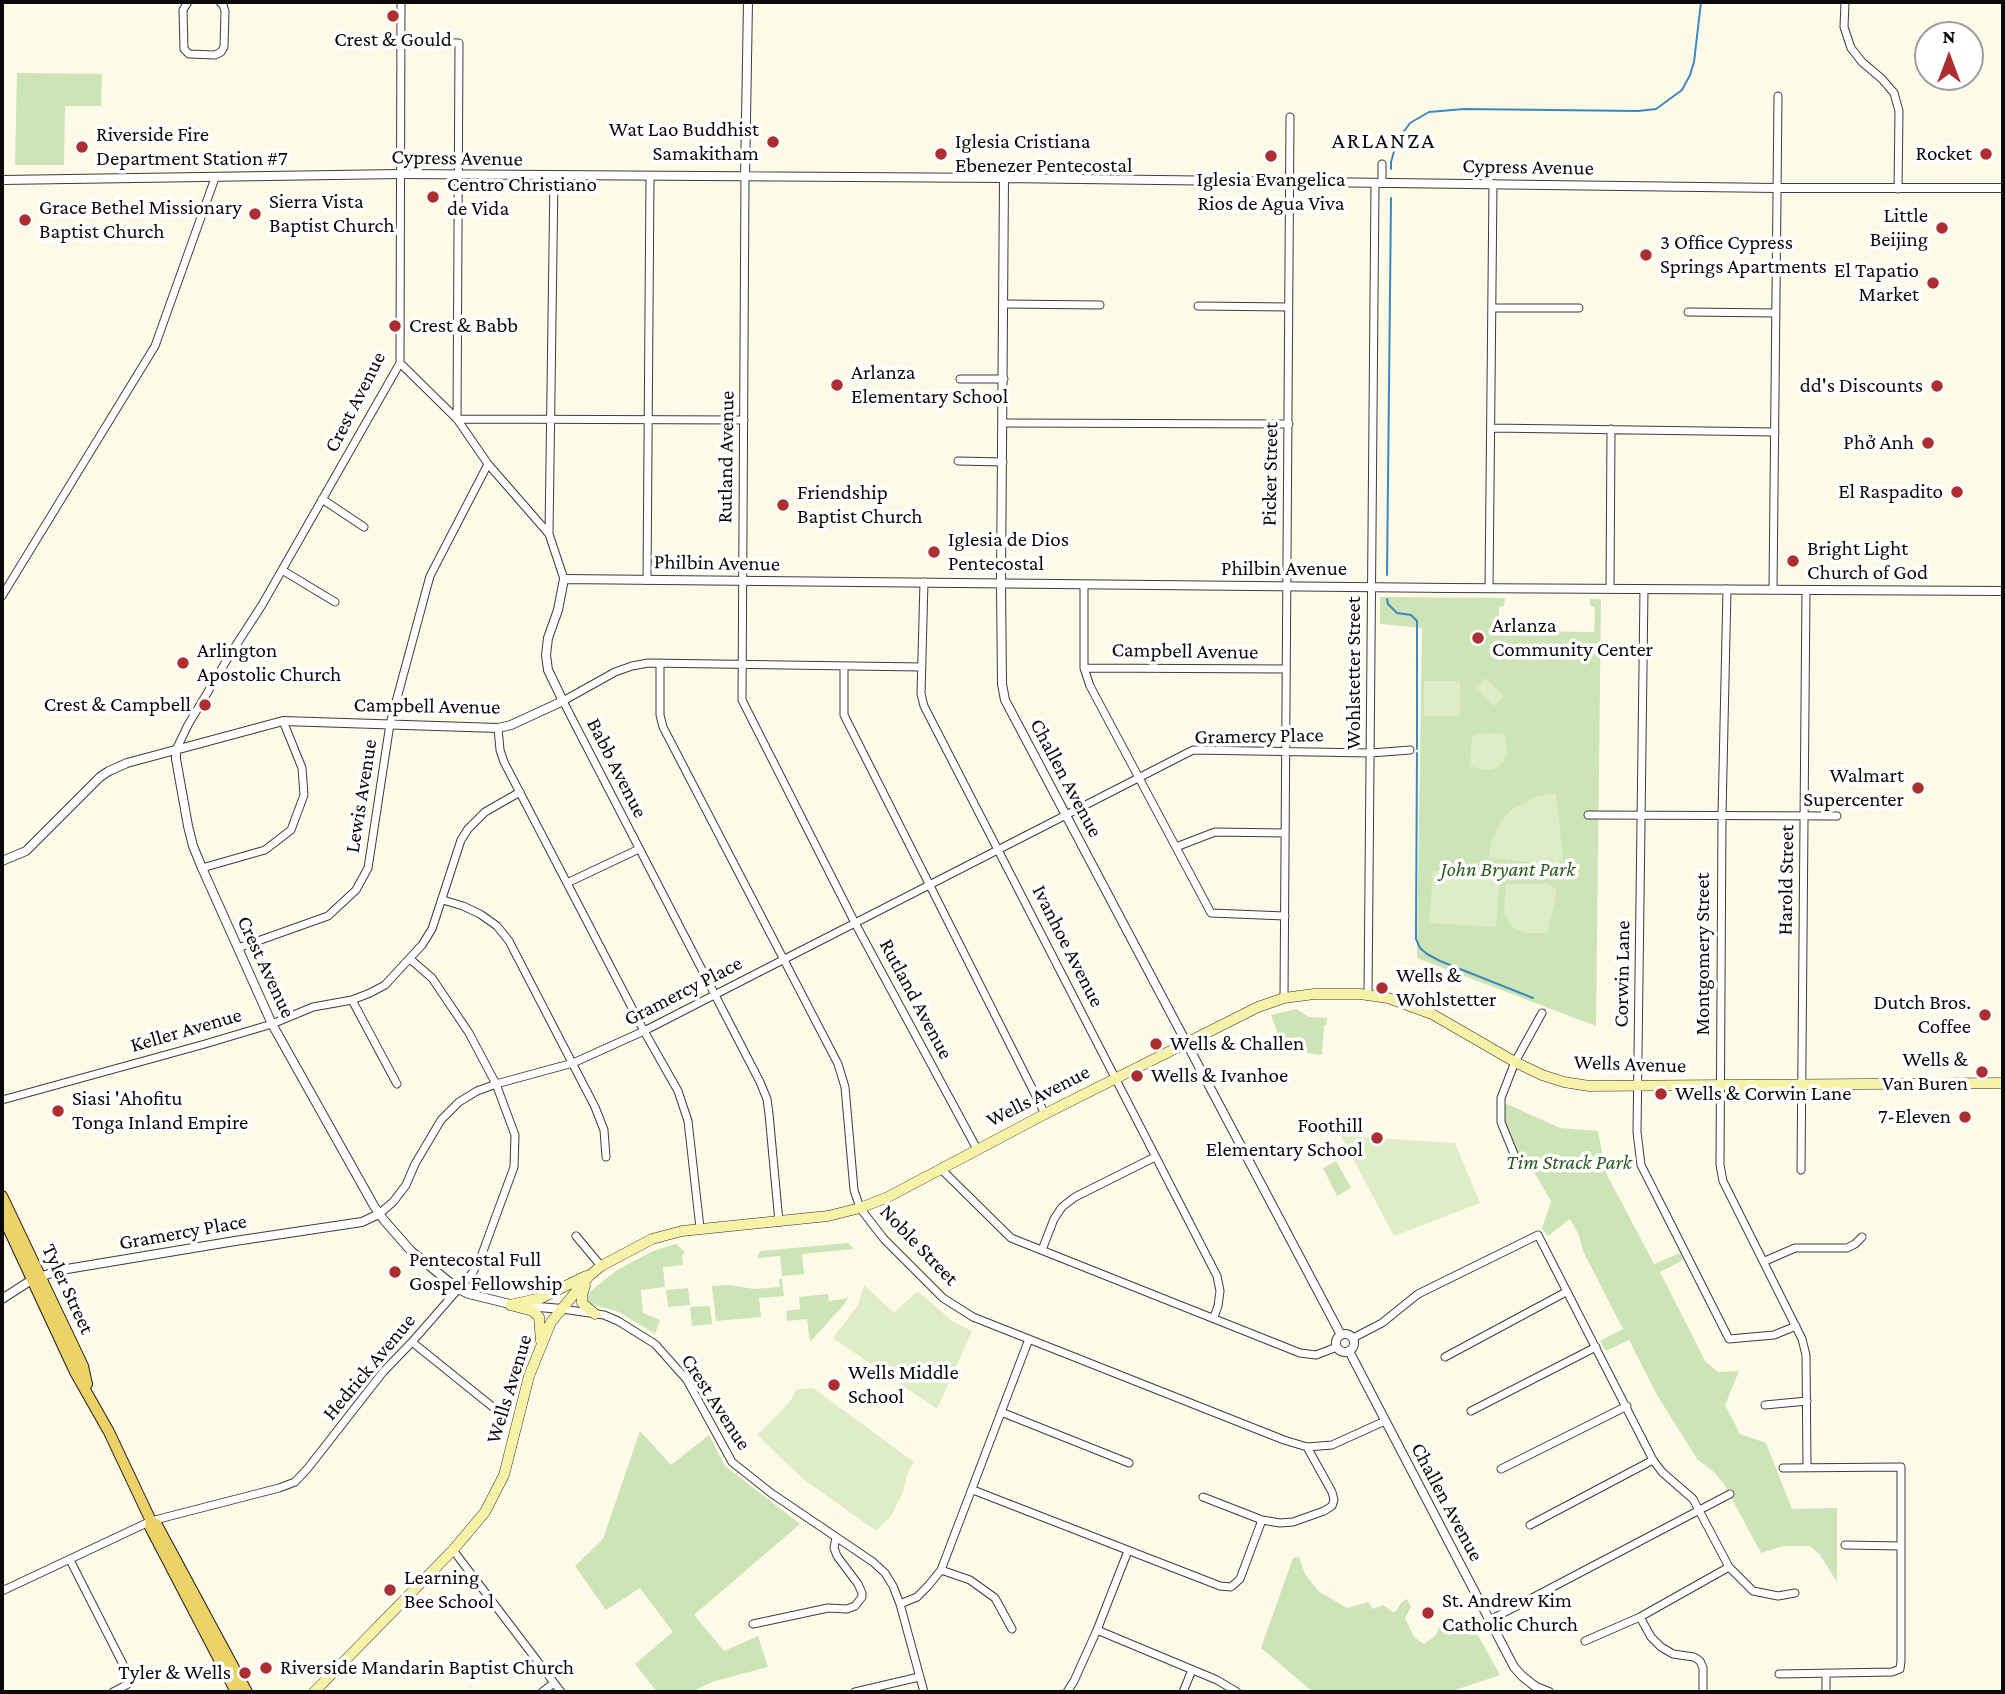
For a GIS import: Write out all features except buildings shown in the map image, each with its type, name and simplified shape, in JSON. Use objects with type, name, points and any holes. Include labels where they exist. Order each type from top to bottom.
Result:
[{"type":"main road","name":"Wells Avenue","points":[[314,1692],[453,1550],[485,1512],[504,1475],[529,1376],[551,1322],[595,1271],[652,1239],[700,1228],[828,1216],[860,1208],[1258,1007],[1284,998],[1326,993],[1368,995],[1401,1002],[1432,1014],[1515,1062],[1564,1082],[1590,1086],[2003,1083]]},
{"type":"main road","name":"Tyler Street","points":[[2,1196],[75,1372],[109,1432],[151,1521],[157,1525],[247,1692]]},
{"type":"main road","name":"Tyler Street","points":[[2,1215],[37,1277]]},
{"type":"main road","points":[[510,1305],[546,1296],[595,1271]]},
{"type":"main road","points":[[595,1271],[582,1300],[595,1314]]},
{"type":"main road","points":[[510,1305],[533,1311],[539,1317],[541,1344]]},
{"type":"main road","name":"Tyler Street","points":[[151,1521],[150,1527],[236,1692]]},
{"type":"street","points":[[187,3],[183,10],[183,46],[186,52],[215,55],[223,51],[225,11],[221,2]]},
{"type":"street","name":"Crest Avenue","points":[[401,2],[400,363],[176,750],[192,846],[272,1024],[379,1214],[411,1251],[458,1289],[469,1294],[510,1305],[595,1314],[618,1321],[655,1344],[687,1380],[732,1462],[771,1493],[873,1562],[885,1573],[900,1604],[924,1692]]},
{"type":"street","name":"Rutland Avenue","points":[[748,2],[742,700],[855,923],[977,1149]]},
{"type":"street","points":[[1844,2],[1844,27],[1851,48],[1894,93],[1899,111],[1898,188]]},
{"type":"street","points":[[400,41],[459,43],[457,419]]},
{"type":"street","points":[[1773,590],[1778,96]]},
{"type":"street","name":"Picker Street","points":[[1284,998],[1290,117]]},
{"type":"street","name":"Wohlstetter Street","points":[[1368,995],[1378,183],[1382,164]]},
{"type":"street","name":"Cypress Avenue","points":[[2,180],[401,174],[2003,188]]},
{"type":"street","points":[[554,176],[549,534],[564,579]]},
{"type":"street","points":[[647,579],[650,177]]},
{"type":"street","points":[[2,596],[155,346],[215,178]]},
{"type":"street","name":"Challen Avenue","points":[[1004,178],[1001,583],[1002,684],[1005,700],[1341,1335]]},
{"type":"street","points":[[1489,589],[1493,184]]},
{"type":"street","points":[[1004,304],[1100,305]]},
{"type":"street","points":[[1198,306],[1289,307]]},
{"type":"street","points":[[1492,308],[1579,308]]},
{"type":"street","points":[[1688,312],[1776,313]]},
{"type":"street","points":[[400,363],[457,419],[488,464],[549,534]]},
{"type":"street","points":[[960,379],[1004,379]]},
{"type":"street","points":[[457,419],[744,420]]},
{"type":"street","points":[[1003,423],[1289,424]]},
{"type":"street","points":[[1491,428],[1775,432]]},
{"type":"street","points":[[1610,589],[1611,429]]},
{"type":"street","points":[[958,461],[1003,462]]},
{"type":"street","name":"Lewis Avenue","points":[[238,948],[328,916],[356,890],[368,868],[390,724],[430,576],[488,464]]},
{"type":"street","points":[[322,499],[363,527]]},
{"type":"street","points":[[282,570],[335,602]]},
{"type":"street","name":"Philbin Avenue","points":[[564,579],[1489,589],[2003,591]]},
{"type":"street","name":"Babb Avenue","points":[[564,579],[558,610],[548,638],[548,670],[767,1099],[779,1222]]},
{"type":"street","name":"Ivanhoe Avenue","points":[[924,582],[921,694],[924,706],[1217,1276],[1220,1291],[1214,1317]]},
{"type":"street","points":[[1084,585],[1084,667],[1090,686],[1211,913],[1284,916]]},
{"type":"street","name":"Corwin Lane","points":[[1644,589],[1637,1132],[1641,1165],[1729,1339],[1774,1335],[1796,1326]]},
{"type":"street","name":"Montgomery Street","points":[[1727,589],[1722,815],[1720,1165],[1723,1181],[1802,1339],[1806,1355],[1807,1467]]},
{"type":"street","name":"Harold Street","points":[[1801,1170],[1806,590]]},
{"type":"street","name":"Campbell Avenue","points":[[2,861],[26,851],[109,771],[127,763],[283,721],[498,728],[511,725],[563,701],[615,672],[632,666],[660,663],[922,667]]},
{"type":"street","name":"Noble Street","points":[[660,663],[660,715],[663,727],[838,1064],[845,1087],[854,1190],[860,1208],[884,1239],[943,1298],[973,1317],[1271,1435],[1307,1447],[1332,1446],[1385,1421]]},
{"type":"street","points":[[844,666],[844,715],[1045,1114]]},
{"type":"street","name":"Campbell Avenue","points":[[1084,667],[1286,669]]},
{"type":"street","points":[[202,869],[265,850],[291,830],[304,795],[302,768],[283,721]]},
{"type":"street","points":[[498,728],[504,762],[678,1091],[688,1121],[700,1228]]},
{"type":"street","name":"Gramercy Place","points":[[2,1299],[37,1277],[61,1270],[362,1222],[379,1214],[393,1202],[406,1185],[441,1120],[459,1102],[477,1091],[573,1063],[644,1031],[1194,750],[1371,753],[1410,750]]},
{"type":"street","name":"Keller Avenue","points":[[2,1100],[272,1024],[313,1007],[352,1000],[385,985],[422,945],[432,929],[461,840],[485,812],[520,792]]},
{"type":"street","points":[[1588,815],[1837,816]]},
{"type":"street","points":[[1176,847],[1215,832],[1285,833]]},
{"type":"street","points":[[567,883],[639,849]]},
{"type":"street","points":[[443,900],[480,914],[497,926],[509,941],[573,1063],[604,1130],[607,1157]]},
{"type":"street","name":"Hedrick Avenue","points":[[2,1591],[151,1521],[295,1482],[383,1372],[473,1272],[514,1167],[515,1135],[496,1084],[468,1033],[432,978],[410,959]]},
{"type":"street","points":[[352,1000],[397,1084]]},
{"type":"street","points":[[1518,1164],[1501,1122],[1501,1098],[1515,1062],[1542,1013]]},
{"type":"street","points":[[1042,1250],[1054,1219],[1062,1207],[1074,1197],[1155,1157]]},
{"type":"street","points":[[941,1169],[1011,1238],[1308,1355],[1325,1353],[1337,1347]]},
{"type":"street","points":[[1353,1338],[1382,1324],[1418,1294],[1538,1235],[1653,1460],[1662,1472],[1693,1499],[1729,1567],[1753,1591],[1778,1595],[1795,1593]]},
{"type":"street","points":[[576,1236],[595,1271]]},
{"type":"street","points":[[1765,1261],[1795,1248],[1847,1248],[1862,1237]]},
{"type":"street","points":[[1445,1357],[1566,1292]]},
{"type":"street","points":[[1346,1334],[1353,1338],[1354,1346],[1349,1351],[1344,1352],[1337,1347],[1336,1341],[1341,1335],[1346,1334]]},
{"type":"street","points":[[900,1604],[917,1597],[941,1570],[1029,1339]]},
{"type":"street","points":[[412,1342],[494,1408]]},
{"type":"street","points":[[1471,1411],[1595,1348]]},
{"type":"street","name":"Challen Avenue","points":[[1349,1351],[1514,1667],[1529,1682],[1549,1692]]},
{"type":"street","points":[[1765,1405],[1807,1401]]},
{"type":"street","points":[[1501,1469],[1627,1406]]},
{"type":"street","points":[[1001,1412],[1129,1463]]},
{"type":"street","points":[[1203,1497],[1262,1520],[1280,1523],[1293,1522],[1324,1511],[1332,1506],[1332,1492],[1307,1447]]},
{"type":"street","points":[[1530,1525],[1653,1460]]},
{"type":"street","points":[[1779,1674],[1892,1672],[1900,1669],[1901,1468],[1783,1468]]},
{"type":"street","points":[[973,1489],[1220,1586],[1231,1587],[1240,1579],[1262,1520]]},
{"type":"street","points":[[1490,1620],[1730,1494]]},
{"type":"street","points":[[753,1624],[828,1608],[847,1609],[855,1606],[862,1593],[837,1556],[834,1548],[836,1537]]},
{"type":"street","points":[[1845,1545],[1901,1546]]},
{"type":"street","points":[[453,1550],[561,1692]]},
{"type":"street","points":[[1067,1692],[1097,1630],[1128,1551]]},
{"type":"street","points":[[70,1560],[132,1682],[113,1692]]},
{"type":"street","points":[[1585,1641],[1640,1617],[1729,1567]]},
{"type":"street","points":[[941,1570],[970,1580],[995,1598],[1012,1629]]},
{"type":"street","points":[[1640,1617],[1661,1647],[1673,1654],[1694,1657],[1700,1661],[1703,1668],[1703,1692]]},
{"type":"street","points":[[1097,1630],[1222,1682],[1237,1692]]},
{"type":"street","points":[[1183,1692],[1192,1670]]},
{"type":"street","points":[[1826,1674],[1826,1692]]},
{"type":"street","points":[[855,1692],[919,1677]]},
{"type":"street","points":[[542,1692],[554,1683]]},
{"type":"green space","points":[[17,73],[102,74],[101,106],[65,106],[64,165],[15,165]]},
{"type":"green space","name":"John Bryant Park","points":[[1380,597],[1505,598],[1504,606],[1499,607],[1499,622],[1513,626],[1513,631],[1594,632],[1595,608],[1590,605],[1590,599],[1601,599],[1596,1026],[1417,958],[1422,628],[1380,624]]},
{"type":"green space","points":[[1485,678],[1504,696],[1494,706],[1475,688]]},
{"type":"green space","points":[[1424,681],[1460,681],[1460,716],[1424,716]]},
{"type":"green space","points":[[1476,734],[1505,734],[1507,755],[1504,761],[1492,769],[1470,766],[1472,737]]},
{"type":"green space","points":[[1556,793],[1563,859],[1556,865],[1489,858],[1491,844],[1500,822],[1511,810],[1537,796]]},
{"type":"green space","points":[[1433,871],[1500,875],[1496,927],[1429,923]]},
{"type":"green space","points":[[1506,884],[1548,884],[1556,890],[1547,933],[1526,933],[1512,927],[1504,913]]},
{"type":"green space","points":[[1296,1009],[1309,1017],[1327,1018],[1322,1055],[1308,1053],[1281,1042],[1271,1015]]},
{"type":"green space","name":"Tim Strack Park","points":[[1500,1101],[1560,1128],[1598,1131],[1606,1173],[1654,1264],[1680,1253],[1683,1260],[1660,1272],[1705,1361],[1718,1372],[1739,1371],[1725,1405],[1740,1434],[1766,1443],[1792,1509],[1837,1508],[1837,1582],[1820,1555],[1810,1546],[1783,1546],[1761,1553],[1724,1484],[1697,1459],[1657,1395],[1629,1340],[1606,1351],[1600,1341],[1623,1329],[1583,1251],[1579,1235],[1570,1219],[1548,1236],[1542,1229],[1551,1201],[1506,1133]]},
{"type":"green space","points":[[1341,1136],[1455,1143],[1480,1203],[1394,1236]]},
{"type":"green space","points":[[1336,1161],[1351,1188],[1337,1196],[1323,1168]]},
{"type":"green space","points":[[848,1243],[854,1249],[802,1254],[804,1274],[782,1276],[780,1256],[758,1258],[761,1251]]},
{"type":"green space","points":[[676,1244],[685,1252],[682,1256],[683,1265],[663,1267],[665,1287],[641,1290],[643,1313],[660,1320],[655,1334],[619,1312],[588,1303],[592,1290],[617,1270],[653,1251]]},
{"type":"green space","points":[[779,1279],[782,1279],[784,1296],[759,1298],[761,1317],[716,1321],[712,1286],[729,1285],[754,1289],[780,1287]]},
{"type":"green space","points":[[864,1285],[894,1313],[918,1291],[952,1321],[972,1331],[937,1409],[833,1338],[858,1305]]},
{"type":"green space","points":[[688,1288],[690,1305],[668,1307],[666,1290]]},
{"type":"green space","points":[[828,1294],[829,1301],[848,1298],[810,1342],[807,1319],[787,1321],[786,1311],[800,1309],[799,1297]]},
{"type":"green space","points":[[710,1306],[712,1324],[692,1326],[690,1307]]},
{"type":"green space","points":[[813,1388],[914,1462],[891,1516],[876,1531],[803,1479],[757,1435],[789,1403],[797,1389]]},
{"type":"green space","points":[[640,1431],[671,1465],[709,1435],[725,1466],[800,1524],[694,1615],[724,1651],[758,1636],[768,1667],[715,1681],[690,1692],[657,1692],[635,1664],[673,1632],[640,1588],[606,1610],[575,1566],[603,1539]]},
{"type":"green space","points":[[1299,1557],[1305,1574],[1318,1591],[1347,1608],[1368,1602],[1373,1609],[1383,1605],[1395,1612],[1407,1599],[1411,1607],[1405,1618],[1414,1637],[1424,1644],[1435,1636],[1443,1620],[1469,1619],[1500,1675],[1449,1692],[1313,1692],[1261,1648],[1293,1558]]},
{"type":"waterway","points":[[1391,169],[1397,141],[1410,123],[1429,112],[1464,109],[1656,109],[1682,90],[1690,75],[1701,2]]},
{"type":"waterway","points":[[1387,575],[1391,198]]},
{"type":"waterway","points":[[1387,599],[1397,613],[1411,615],[1417,621],[1417,749]]},
{"type":"waterway","points":[[1417,753],[1416,939],[1420,948],[1440,961],[1533,998]]},
{"type":"place","name":"Crest & Gould","points":[[393,16]]},
{"type":"place","name":"Wat Lao Buddhist Samakitham","points":[[773,142]]},
{"type":"place","name":"Riverside Fire Department Station #7","points":[[82,147]]},
{"type":"place","name":"Iglesia Cristiana Ebenezer Pentecostal","points":[[941,154]]},
{"type":"place","name":"Rocket","points":[[1986,154]]},
{"type":"place","name":"Iglesia Evangelica Rios de Agua Viva","points":[[1271,156]]},
{"type":"place","name":"Centro Christiano de Vida","points":[[433,197]]},
{"type":"place","name":"Sierra Vista Baptist Church","points":[[255,214]]},
{"type":"place","name":"Grace Bethel Missionary Baptist Church","points":[[25,220]]},
{"type":"place","name":"Little Beijing","points":[[1942,228]]},
{"type":"place","name":"3 Office Cypress Springs Apartments","points":[[1646,255]]},
{"type":"place","name":"El Tapatio Market","points":[[1933,283]]},
{"type":"place","name":"Crest & Babb","points":[[395,326]]},
{"type":"place","name":"Arlanza Elementary School","points":[[837,385]]},
{"type":"place","name":"dd's Discounts","points":[[1937,386]]},
{"type":"place","name":"Phở Anh","points":[[1928,443]]},
{"type":"place","name":"El Raspadito","points":[[1957,492]]},
{"type":"place","name":"Friendship Baptist Church","points":[[783,505]]},
{"type":"place","name":"Iglesia de Dios Pentecostal","points":[[934,552]]},
{"type":"place","name":"Bright Light Church of God","points":[[1793,561]]},
{"type":"place","name":"Arlanza Community Center","points":[[1478,638]]},
{"type":"place","name":"Arlington Apostolic Church","points":[[183,663]]},
{"type":"place","name":"Crest & Campbell","points":[[205,705]]},
{"type":"place","name":"Walmart Supercenter","points":[[1918,788]]},
{"type":"place","name":"Wells & Wohlstetter","points":[[1382,988]]},
{"type":"place","name":"Dutch Bros. Coffee","points":[[1985,1015]]},
{"type":"place","name":"Wells & Challen","points":[[1156,1044]]},
{"type":"place","name":"Wells & Van Buren","points":[[1982,1072]]},
{"type":"place","name":"Wells & Ivanhoe","points":[[1137,1076]]},
{"type":"place","name":"Wells & Corwin Lane","points":[[1661,1094]]},
{"type":"place","name":"Siasi 'Ahofitu Tonga Inland Empire","points":[[58,1111]]},
{"type":"place","name":"7-Eleven","points":[[1965,1117]]},
{"type":"place","name":"Foothill Elementary School","points":[[1377,1138]]},
{"type":"place","name":"Pentecostal Full Gospel Fellowship","points":[[395,1272]]},
{"type":"place","name":"Wells Middle School","points":[[834,1385]]},
{"type":"place","name":"Learning Bee School","points":[[390,1590]]},
{"type":"place","name":"St. Andrew Kim Catholic Church","points":[[1428,1613]]},
{"type":"place","name":"Riverside Mandarin Baptist Church","points":[[266,1668]]},
{"type":"place","name":"Tyler & Wells","points":[[245,1673]]},
{"type":"district","name":"ARLANZA","points":[[1384,141]]}]
